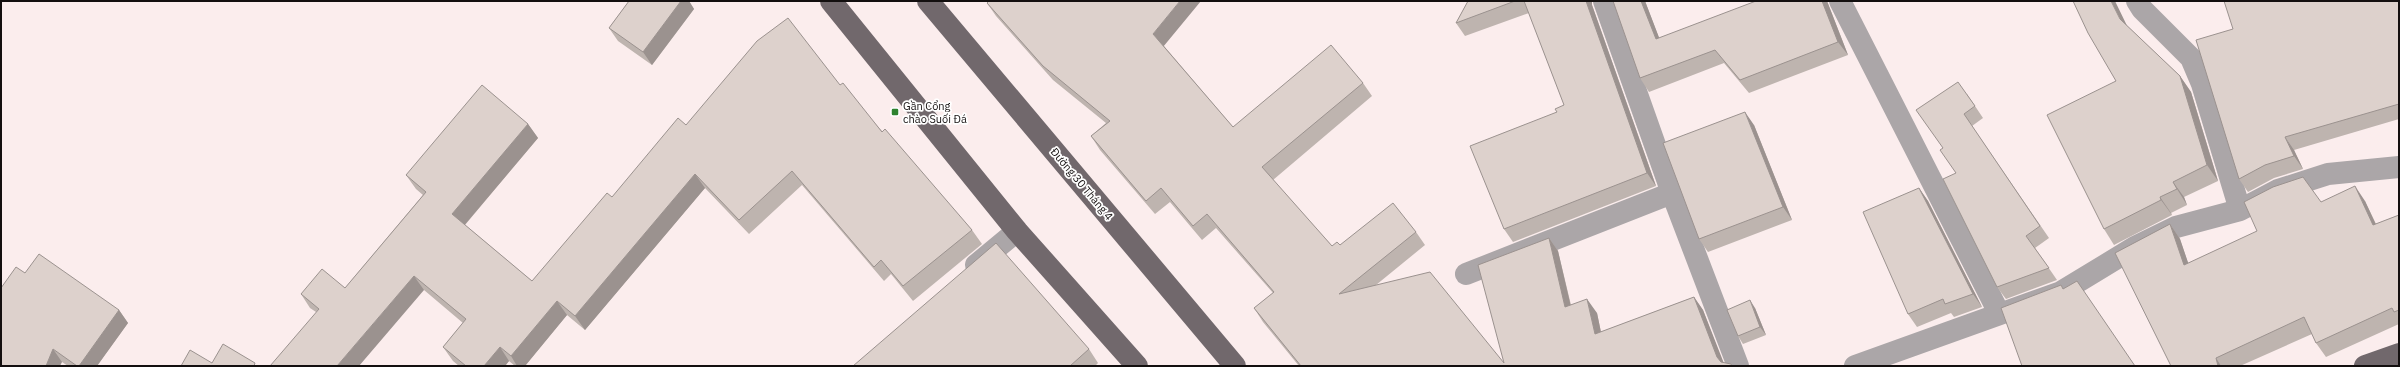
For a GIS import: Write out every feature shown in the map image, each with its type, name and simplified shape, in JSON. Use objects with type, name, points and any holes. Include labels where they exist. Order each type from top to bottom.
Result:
[{"type":"main road","points":[[831,1],[1018,231],[1137,366]]},
{"type":"main road","name":"Đường 30 Tháng 4","points":[[928,1],[1235,366]]},
{"type":"main road","points":[[2366,366],[2399,354]]},
{"type":"street","points":[[1604,1],[1672,193],[1738,366]]},
{"type":"street","points":[[1840,1],[1999,313]]},
{"type":"street","points":[[2137,1],[2142,9],[2191,58],[2202,84],[2240,210]]},
{"type":"street","points":[[1855,366],[1999,313],[2062,292],[2135,247],[2176,227],[2240,210],[2278,190],[2328,174],[2399,167]]},
{"type":"street","points":[[1466,274],[1672,193]]},
{"type":"street","points":[[963,276],[1018,231]]},
{"type":"building","points":[[629,1],[681,1],[643,52],[609,28]]},
{"type":"building","points":[[989,1],[1180,1],[1153,34],[1233,127],[1331,45],[1363,83],[1262,167],[1332,246],[1337,242],[1340,245],[1393,203],[1416,232],[1339,294],[1430,272],[1504,363],[1478,265],[1549,238],[1565,307],[1587,299],[1595,334],[1694,297],[1717,357],[1721,362],[1731,364],[1732,366],[1301,366],[1254,308],[1274,292],[1207,214],[1193,226],[1161,188],[1146,201],[1091,136],[1110,121],[1043,66],[987,3]]},
{"type":"building","points":[[1468,1],[1515,1],[1456,23]]},
{"type":"building","points":[[1524,1],[1586,1],[1647,173],[1504,229],[1470,146],[1557,112],[1555,109],[1564,105]]},
{"type":"building","points":[[1613,1],[1641,1],[1656,39],[1756,1],[1822,1],[1838,42],[1740,80],[1715,50],[1640,78]]},
{"type":"building","points":[[2073,1],[2111,1],[2120,19],[2180,76],[2207,165],[2173,182],[2177,189],[2160,197],[2161,200],[2104,229],[2047,115],[2116,81],[2088,33]]},
{"type":"building","points":[[2224,1],[2399,1],[2399,104],[2285,137],[2294,156],[2265,165],[2239,179],[2196,40],[2233,29]]},
{"type":"building","points":[[788,18],[840,85],[843,83],[882,132],[885,129],[972,230],[903,286],[881,260],[874,267],[792,171],[739,220],[695,174],[575,316],[557,301],[511,356],[500,347],[484,366],[466,366],[443,347],[466,319],[414,276],[337,366],[270,366],[319,309],[301,294],[322,269],[345,288],[426,192],[406,175],[482,85],[528,124],[452,214],[532,281],[607,193],[612,197],[678,118],[686,125],[757,41]]},
{"type":"building","points":[[1958,82],[1975,106],[1964,114],[2040,226],[2026,236],[2049,268],[1997,287],[1943,179],[1956,173],[1940,150],[1943,148],[1916,110]]},
{"type":"building","points":[[1745,112],[1783,207],[1699,239],[1663,143]]},
{"type":"building","points":[[2303,177],[2321,202],[2355,186],[2373,225],[2399,215],[2399,310],[2394,312],[2392,308],[2316,343],[2304,317],[2216,358],[2218,366],[2171,366],[2115,253],[2170,224],[2184,265],[2257,231],[2244,202],[2273,187]]},
{"type":"building","points":[[1919,188],[1973,294],[1945,304],[1943,299],[1908,314],[1863,212]]},
{"type":"building","points":[[996,243],[1089,349],[1070,366],[853,366]]},
{"type":"building","points":[[39,254],[119,310],[79,366],[53,349],[46,366],[1,366],[1,288],[16,267],[25,273]]},
{"type":"building","points":[[2077,281],[2135,366],[2022,366],[2001,308],[2061,285],[2063,289]]},
{"type":"building","points":[[1750,300],[1760,327],[1738,336],[1727,310]]},
{"type":"building","points":[[223,344],[255,363],[254,366],[181,366],[190,350],[212,363]]},
{"type":"place","name":"Gần Cổng chào Suối Đá","points":[[895,112]]}]
